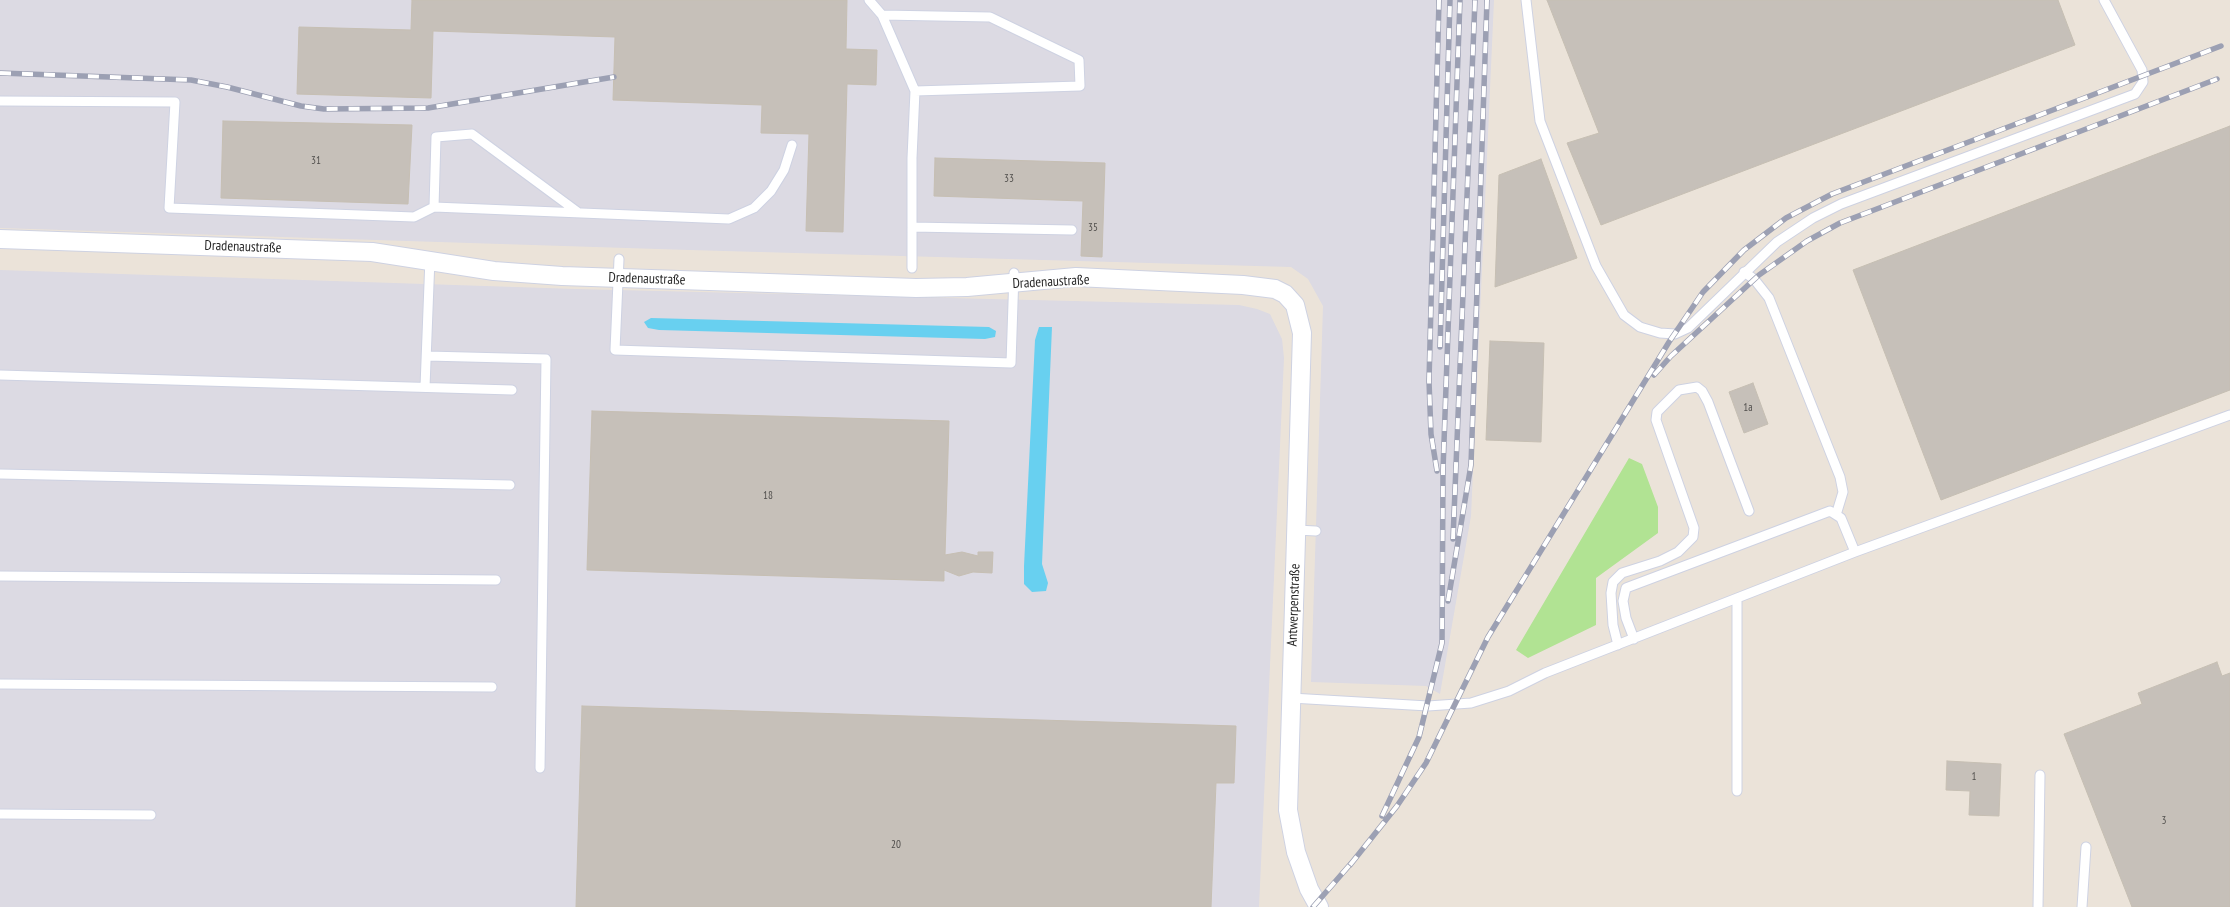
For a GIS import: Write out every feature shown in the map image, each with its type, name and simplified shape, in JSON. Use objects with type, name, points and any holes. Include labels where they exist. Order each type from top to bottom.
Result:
[{"type":"street","name":"Dradenaustraße","points":[[0,239],[372,252],[430,257],[494,271],[618,278],[916,288],[1014,278],[1076,278],[1243,285],[1275,289],[1290,300]]},
{"type":"street","name":"Antwerpenstraße","points":[[1290,300],[1298,312],[1302,333],[1288,810],[1296,852],[1309,889],[1320,907]]},
{"type":"lane","points":[[869,0],[882,15],[915,91],[912,268]]},
{"type":"lane","points":[[1526,0],[1540,120],[1596,266],[1624,315],[1640,328],[1660,333],[1682,332],[1777,242],[1813,218],[1841,204],[2135,94],[2143,82],[2142,70],[2104,0]]},
{"type":"lane","points":[[882,15],[990,17],[1079,60],[1080,86],[915,91]]},
{"type":"lane","points":[[0,101],[175,102],[169,208],[414,217],[434,207],[729,219],[754,208],[770,191],[784,170],[792,145]]},
{"type":"lane","points":[[434,207],[436,137],[472,134],[580,213]]},
{"type":"lane","points":[[912,227],[1072,230]]},
{"type":"lane","points":[[425,387],[430,257]]},
{"type":"lane","points":[[618,259],[616,350],[1011,362],[1014,278]]},
{"type":"lane","points":[[1744,272],[1754,279],[1769,298],[1840,477],[1843,492],[1836,515]]},
{"type":"lane","points":[[427,356],[546,359],[540,768]]},
{"type":"lane","points":[[0,375],[512,390]]},
{"type":"lane","points":[[1618,645],[1613,625],[1611,593],[1613,582],[1622,573],[1660,561],[1678,552],[1693,537],[1694,528],[1656,420],[1657,412],[1679,390],[1697,387],[1702,391],[1708,402],[1749,511]]},
{"type":"lane","points":[[1291,698],[1428,706],[1470,703],[1509,691],[1545,674],[1855,552],[2230,415]]},
{"type":"lane","points":[[0,474],[510,486]]},
{"type":"lane","points":[[1634,639],[1626,618],[1623,601],[1626,588],[1830,511],[1841,518],[1855,552]]},
{"type":"lane","points":[[1296,530],[1316,531]]},
{"type":"lane","points":[[0,576],[496,580]]},
{"type":"lane","points":[[1737,598],[1737,791]]},
{"type":"lane","points":[[0,684],[492,687]]},
{"type":"lane","points":[[2038,907],[2040,775]]},
{"type":"lane","points":[[0,814],[151,815]]},
{"type":"lane","points":[[2082,907],[2086,847]]},
{"type":"shaded area","points":[[0,0],[1494,0],[1471,516],[1440,694],[1426,686],[1311,682],[1323,306],[1308,279],[1291,267],[0,228]]},
{"type":"shaded area","points":[[0,270],[576,289],[1239,305],[1270,314],[1282,339],[1284,358],[1259,907],[0,907]]},
{"type":"green space","points":[[1629,458],[1642,464],[1658,507],[1658,533],[1596,578],[1596,625],[1528,658],[1516,650]]},
{"type":"water","points":[[651,318],[989,327],[996,331],[995,337],[985,339],[659,330],[648,328],[644,322]]},
{"type":"water","points":[[1039,327],[1052,327],[1042,564],[1048,583],[1046,591],[1032,592],[1024,584],[1024,566],[1035,340]]},
{"type":"building","points":[[412,0],[847,0],[846,49],[877,50],[876,85],[847,84],[843,232],[806,231],[809,134],[761,133],[762,105],[613,100],[615,37],[433,31],[431,98],[297,94],[299,27],[411,30]]},
{"type":"building","points":[[1547,0],[2058,0],[2075,45],[1601,225],[1567,143],[1599,133]]},
{"type":"building","points":[[223,121],[412,125],[408,204],[221,198]]},
{"type":"building","points":[[2230,126],[2230,390],[1941,500],[1853,270]]},
{"type":"building","points":[[935,158],[1105,163],[1102,257],[1081,256],[1083,201],[934,196]]},
{"type":"building","points":[[1541,159],[1577,258],[1495,287],[1499,175]]},
{"type":"building","points":[[1490,341],[1544,343],[1541,442],[1486,440]]},
{"type":"building","points":[[1753,383],[1768,424],[1744,433],[1729,392]]},
{"type":"building","points":[[592,411],[949,421],[945,555],[962,552],[978,556],[978,552],[993,552],[992,573],[973,572],[959,576],[944,570],[944,581],[587,570]]},
{"type":"building","points":[[2217,662],[2222,676],[2230,673],[2230,907],[2132,907],[2064,734],[2142,704],[2138,693]]},
{"type":"building","points":[[582,706],[1236,726],[1234,783],[1216,783],[1211,907],[576,907]]},
{"type":"building","points":[[1947,761],[2001,764],[1999,816],[1969,815],[1970,791],[1946,790]]},
{"type":"railway","points":[[1437,471],[1431,434],[1429,381],[1439,0]]},
{"type":"railway","points":[[1440,347],[1450,0]]},
{"type":"railway","points":[[1382,816],[1419,737],[1442,643],[1443,470],[1460,0]]},
{"type":"railway","points":[[1453,539],[1475,0]]},
{"type":"railway","points":[[1448,601],[1471,465],[1487,0]]},
{"type":"railway","points":[[1350,865],[1397,806],[1426,763],[1488,637],[1669,342],[1703,292],[1744,250],[1786,218],[1832,194],[2221,46]]},
{"type":"railway","points":[[0,73],[191,80],[301,106],[324,109],[428,108],[614,77]]},
{"type":"railway","points":[[1654,375],[1671,356],[1759,275],[1807,241],[1840,223],[2217,79]]},
{"type":"railway","points":[[1313,907],[1354,860]]}]
